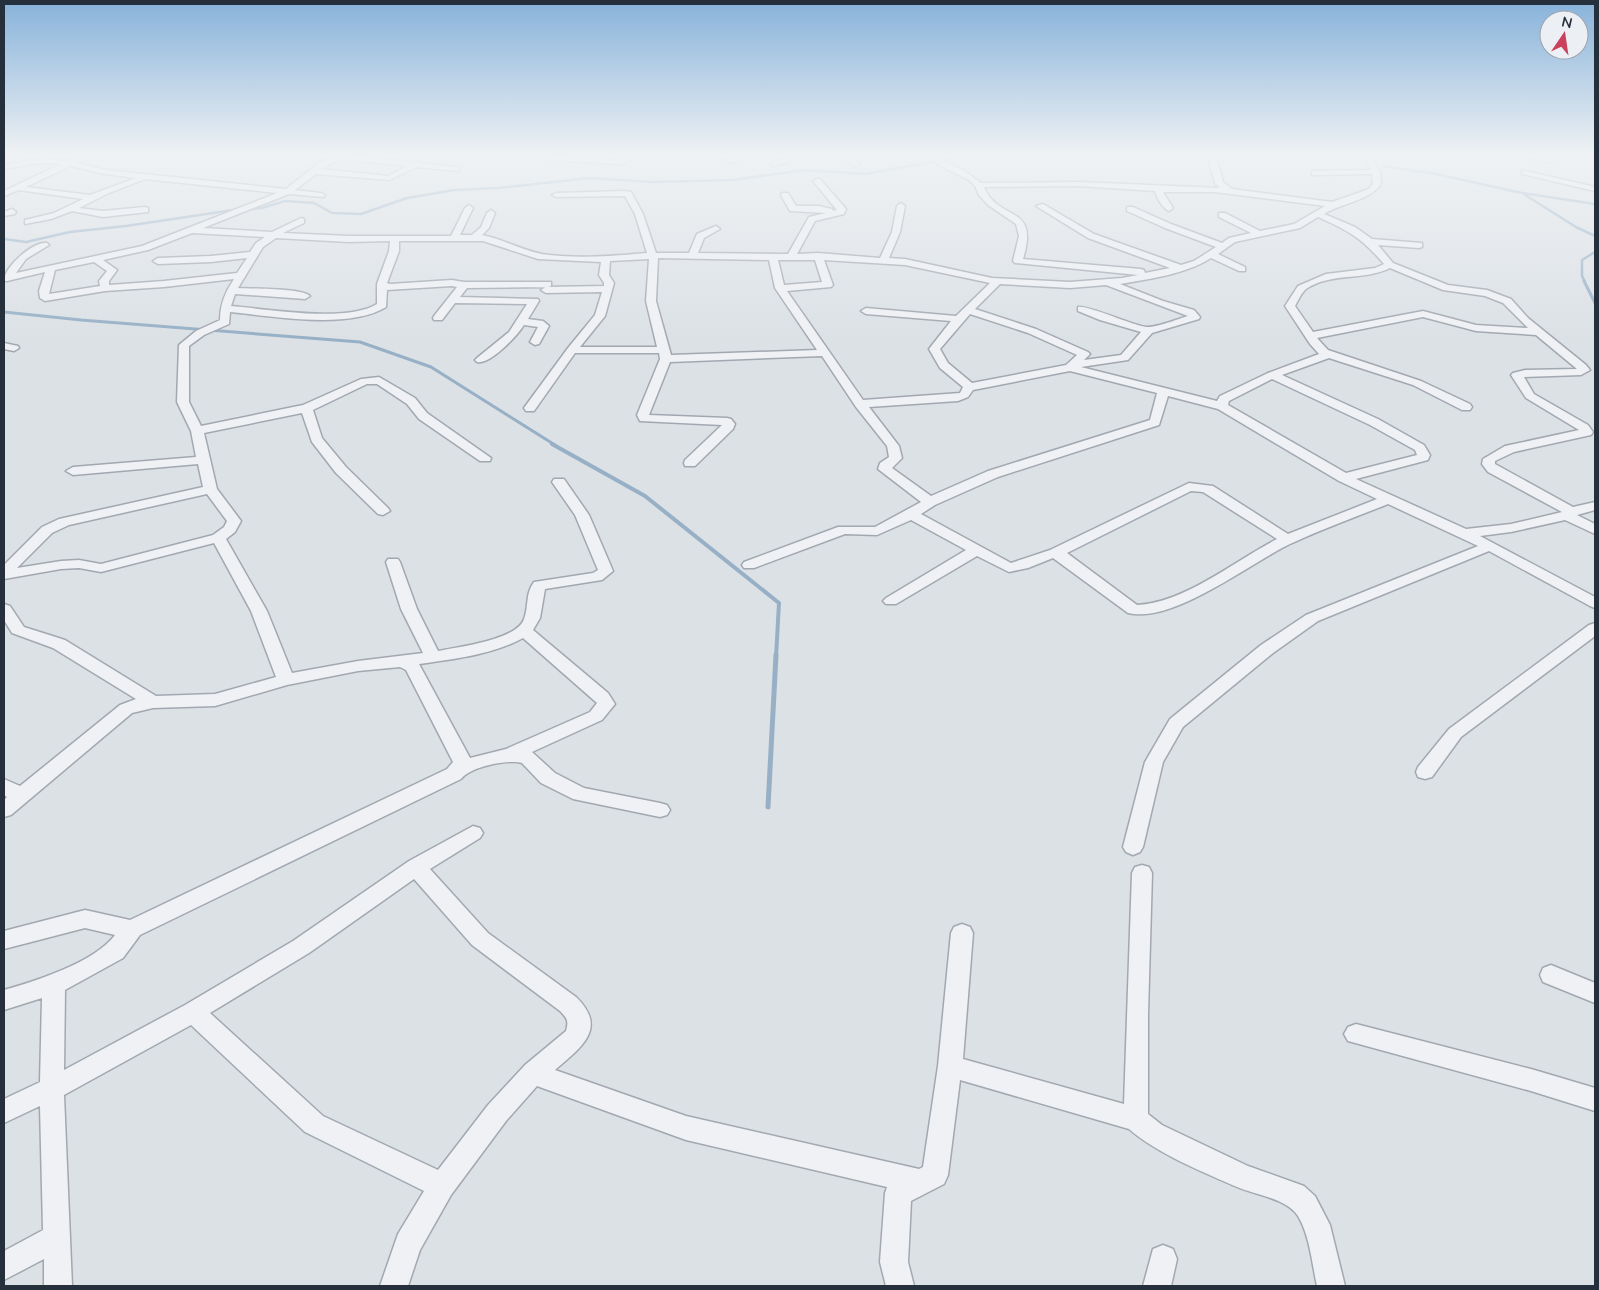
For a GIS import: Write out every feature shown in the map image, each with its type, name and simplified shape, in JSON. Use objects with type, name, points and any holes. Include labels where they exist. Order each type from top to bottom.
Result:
[{"type":"street","points":[[28,222],[50,216]]},
{"type":"street","points":[[5,278],[97,260],[145,248],[225,216]]},
{"type":"street","points":[[454,239],[465,216]]},
{"type":"street","points":[[474,238],[485,228],[490,216]]},
{"type":"street","points":[[640,216],[654,260],[651,301],[665,354],[642,415],[644,418],[727,422],[729,424],[690,463]]},
{"type":"street","points":[[792,256],[812,219],[825,216]]},
{"type":"street","points":[[884,260],[896,232],[899,216]]},
{"type":"street","points":[[1011,216],[1019,222],[1025,235],[1018,261],[1154,273]]},
{"type":"street","points":[[1057,216],[1091,236],[1182,268]]},
{"type":"street","points":[[1146,216],[1223,246]]},
{"type":"street","points":[[1224,216],[1257,233]]},
{"type":"street","points":[[382,284],[388,287],[452,283],[464,285],[551,275],[605,259],[652,256],[818,256],[884,260],[924,265],[998,281],[1070,285],[1107,282],[1182,268],[1197,263],[1232,240],[1257,233],[1297,226],[1313,216]]},
{"type":"street","points":[[1322,216],[1352,229],[1370,242],[1390,265],[1446,288],[1487,293],[1507,301],[1524,320],[1584,370],[1581,372],[1525,373],[1517,376],[1530,396],[1584,428],[1587,432],[1510,449],[1489,459],[1489,464],[1493,469],[1565,508],[1569,514],[1595,530]]},
{"type":"street","points":[[4,574],[60,565],[79,564],[101,568],[218,538],[230,530],[234,521],[210,489],[197,431],[182,402],[184,345],[200,333],[225,322],[224,310],[231,291],[259,245],[271,236],[301,221]]},
{"type":"street","points":[[692,256],[700,236],[716,229]]},
{"type":"street","points":[[190,230],[271,236],[395,240],[474,238],[496,241],[538,256],[551,275],[608,289]]},
{"type":"street","points":[[224,310],[298,316],[357,314],[379,308],[382,304],[382,284],[394,251],[395,240]]},
{"type":"street","points":[[1370,242],[1419,245]]},
{"type":"street","points":[[5,278],[23,257],[44,245]]},
{"type":"street","points":[[158,260],[211,259],[254,254]]},
{"type":"street","points":[[1211,254],[1242,269]]},
{"type":"street","points":[[780,288],[828,285],[818,256]]},
{"type":"street","points":[[773,257],[780,288],[813,335],[823,353],[893,446],[896,458],[885,466],[885,469],[930,502]]},
{"type":"street","points":[[530,408],[572,350],[600,316],[609,283],[604,275],[606,268],[605,259]]},
{"type":"street","points":[[97,260],[112,270],[104,281],[105,288]]},
{"type":"street","points":[[1390,265],[1377,271],[1329,276],[1301,288],[1290,306],[1310,336],[1326,353],[1417,384],[1466,407]]},
{"type":"street","points":[[51,269],[44,291],[46,298],[105,288],[164,284],[241,275]]},
{"type":"street","points":[[481,360],[510,337],[551,275]]},
{"type":"street","points":[[969,387],[940,362],[936,357],[934,349],[959,318],[998,281]]},
{"type":"street","points":[[860,404],[958,397],[964,395],[969,387],[1124,358],[1148,331],[1195,318],[1194,315],[1107,282]]},
{"type":"street","points":[[438,318],[464,285]]},
{"type":"street","points":[[231,291],[305,296]]},
{"type":"street","points":[[452,300],[534,301]]},
{"type":"street","points":[[968,310],[1032,331],[1083,352],[1084,355],[1073,367]]},
{"type":"street","points":[[1082,310],[1148,331]]},
{"type":"street","points":[[866,311],[959,318]]},
{"type":"street","points":[[1310,336],[1423,314],[1476,328],[1539,332]]},
{"type":"street","points":[[521,322],[539,323],[544,326],[535,342]]},
{"type":"street","points":[[572,350],[665,354],[823,353]]},
{"type":"street","points":[[1222,406],[1224,399],[1272,375],[1324,356],[1326,353]]},
{"type":"street","points":[[1073,367],[1222,406],[1344,478],[1490,546],[1595,603]]},
{"type":"street","points":[[1272,375],[1374,422],[1420,448],[1424,455],[1423,457],[1344,478]]},
{"type":"street","points":[[197,431],[307,408],[365,381],[379,380],[411,401],[423,416],[485,458]]},
{"type":"street","points":[[749,565],[843,530],[878,531],[930,502],[993,474],[1154,422],[1164,391]]},
{"type":"street","points":[[307,408],[316,439],[341,470],[383,511]]},
{"type":"street","points":[[73,470],[204,460]]},
{"type":"street","points":[[4,810],[126,709],[152,702],[215,700],[286,680],[505,642],[524,631],[531,623],[534,593],[538,585],[597,578],[606,571],[582,515],[559,482]]},
{"type":"street","points":[[1055,553],[1189,487],[1195,486],[1208,489],[1288,540]]},
{"type":"street","points":[[4,574],[47,530],[64,522],[210,489]]},
{"type":"street","points":[[911,514],[1009,568],[1019,567],[1049,553],[1060,555],[1134,610],[1142,610],[1174,602],[1288,540],[1388,500]]},
{"type":"street","points":[[1464,534],[1511,528],[1595,506]]},
{"type":"street","points":[[218,538],[259,611],[286,680]]},
{"type":"street","points":[[1133,847],[1154,762],[1176,723],[1267,649],[1312,618],[1490,546]]},
{"type":"street","points":[[890,601],[977,550]]},
{"type":"street","points":[[393,562],[409,609],[433,656]]},
{"type":"street","points":[[4,609],[18,630],[44,637],[59,644],[152,702]]},
{"type":"street","points":[[1425,772],[1455,733],[1595,628]]},
{"type":"street","points":[[460,768],[510,755],[596,716],[606,704],[602,697],[524,631]]},
{"type":"street","points":[[4,940],[85,919],[99,920],[121,929],[132,929],[454,774],[463,763],[413,667],[404,661]]},
{"type":"street","points":[[510,755],[528,758],[548,778],[580,794],[660,810]]},
{"type":"street","points":[[4,786],[21,796]]},
{"type":"street","points":[[4,1111],[52,1089],[193,1012],[301,947],[416,866],[473,833]]},
{"type":"street","points":[[394,1286],[408,1244],[442,1186],[497,1113],[533,1073],[576,1037],[580,1024],[577,1013],[568,1004],[480,939],[416,866]]},
{"type":"street","points":[[1136,1119],[1137,1014],[1142,874]]},
{"type":"street","points":[[4,1000],[54,985],[115,952],[132,929]]},
{"type":"street","points":[[898,1193],[935,1174],[950,1066],[962,933]]},
{"type":"street","points":[[1550,975],[1595,993]]},
{"type":"street","points":[[54,985],[52,1089],[58,1286]]},
{"type":"street","points":[[193,1012],[314,1124],[442,1186]]},
{"type":"street","points":[[1356,1034],[1531,1080],[1595,1100]]},
{"type":"street","points":[[950,1066],[1136,1119],[1153,1134],[1244,1177],[1295,1194],[1306,1205],[1317,1225],[1331,1286]]},
{"type":"street","points":[[533,1073],[686,1128],[919,1182],[898,1193]]},
{"type":"street","points":[[898,1193],[894,1262],[900,1286]]},
{"type":"street","points":[[4,1266],[57,1236]]},
{"type":"street","points":[[1157,1286],[1164,1259]]},
{"type":"waterway","points":[[4,239],[26,242],[70,232],[192,216]]},
{"type":"waterway","points":[[1559,216],[1595,236]]},
{"type":"waterway","points":[[1585,282],[1582,276],[1582,260],[1595,252]]},
{"type":"waterway","points":[[1584,281],[1595,303]]},
{"type":"waterway","points":[[4,312],[81,320],[360,342],[431,367],[555,445]]},
{"type":"waterway","points":[[552,444],[645,496],[779,603],[776,657]]},
{"type":"waterway","points":[[768,807],[776,655]]}]
